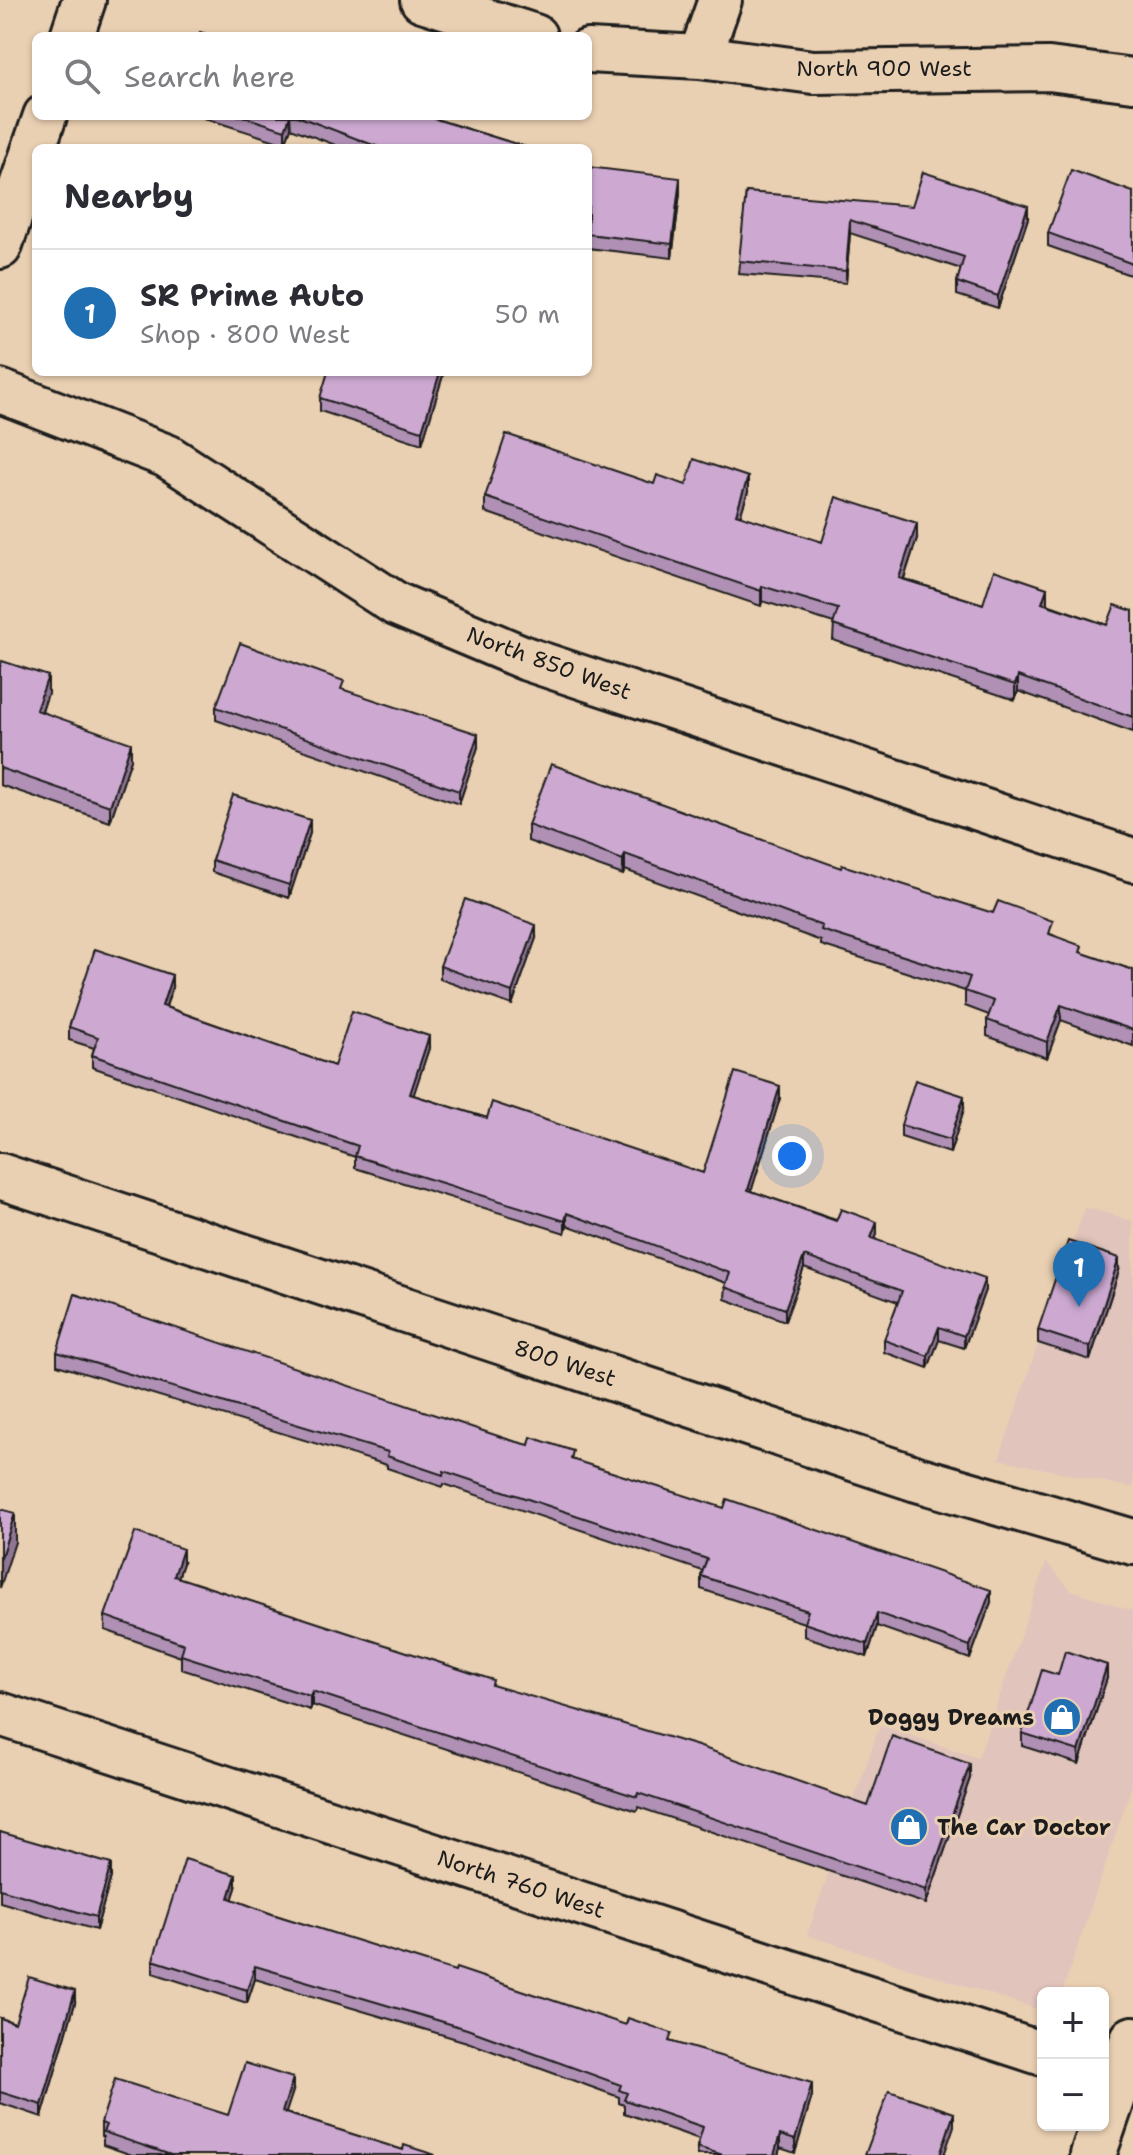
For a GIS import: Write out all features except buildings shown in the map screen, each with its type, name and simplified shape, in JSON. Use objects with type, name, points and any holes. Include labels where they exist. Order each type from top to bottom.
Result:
[{"type":"street","points":[[73,32],[84,0]]},
{"type":"street","points":[[422,0],[522,32]]},
{"type":"street","points":[[700,57],[720,0]]},
{"type":"street","name":"North 900 West","points":[[592,51],[700,57],[813,72],[1049,69],[1133,80]]},
{"type":"street","points":[[35,144],[44,120]]},
{"type":"street","points":[[0,247],[32,154]]},
{"type":"street","name":"North 850 West","points":[[0,391],[167,456],[396,604],[440,623],[527,659],[1133,860]]},
{"type":"street","name":"800 West","points":[[0,1176],[917,1479],[1133,1542]]},
{"type":"street","name":"North 760 West","points":[[0,1714],[1037,2052]]},
{"type":"street","points":[[1093,2155],[1118,2064]]},
{"type":"shaded area","points":[[1085,1207],[1133,1221],[1133,1488],[999,1459]]},
{"type":"shaded area","points":[[1046,1562],[1071,1590],[1133,1611],[1133,1783],[1064,1987],[1037,1987],[1037,2009],[807,1935],[880,1725],[978,1758]]},
{"type":"place","name":"SR Prime Auto","points":[[1079,1307]]},
{"type":"place","name":"Doggy Dreams","points":[[1062,1717]]},
{"type":"place","name":"The Car Doctor","points":[[909,1827]]}]
